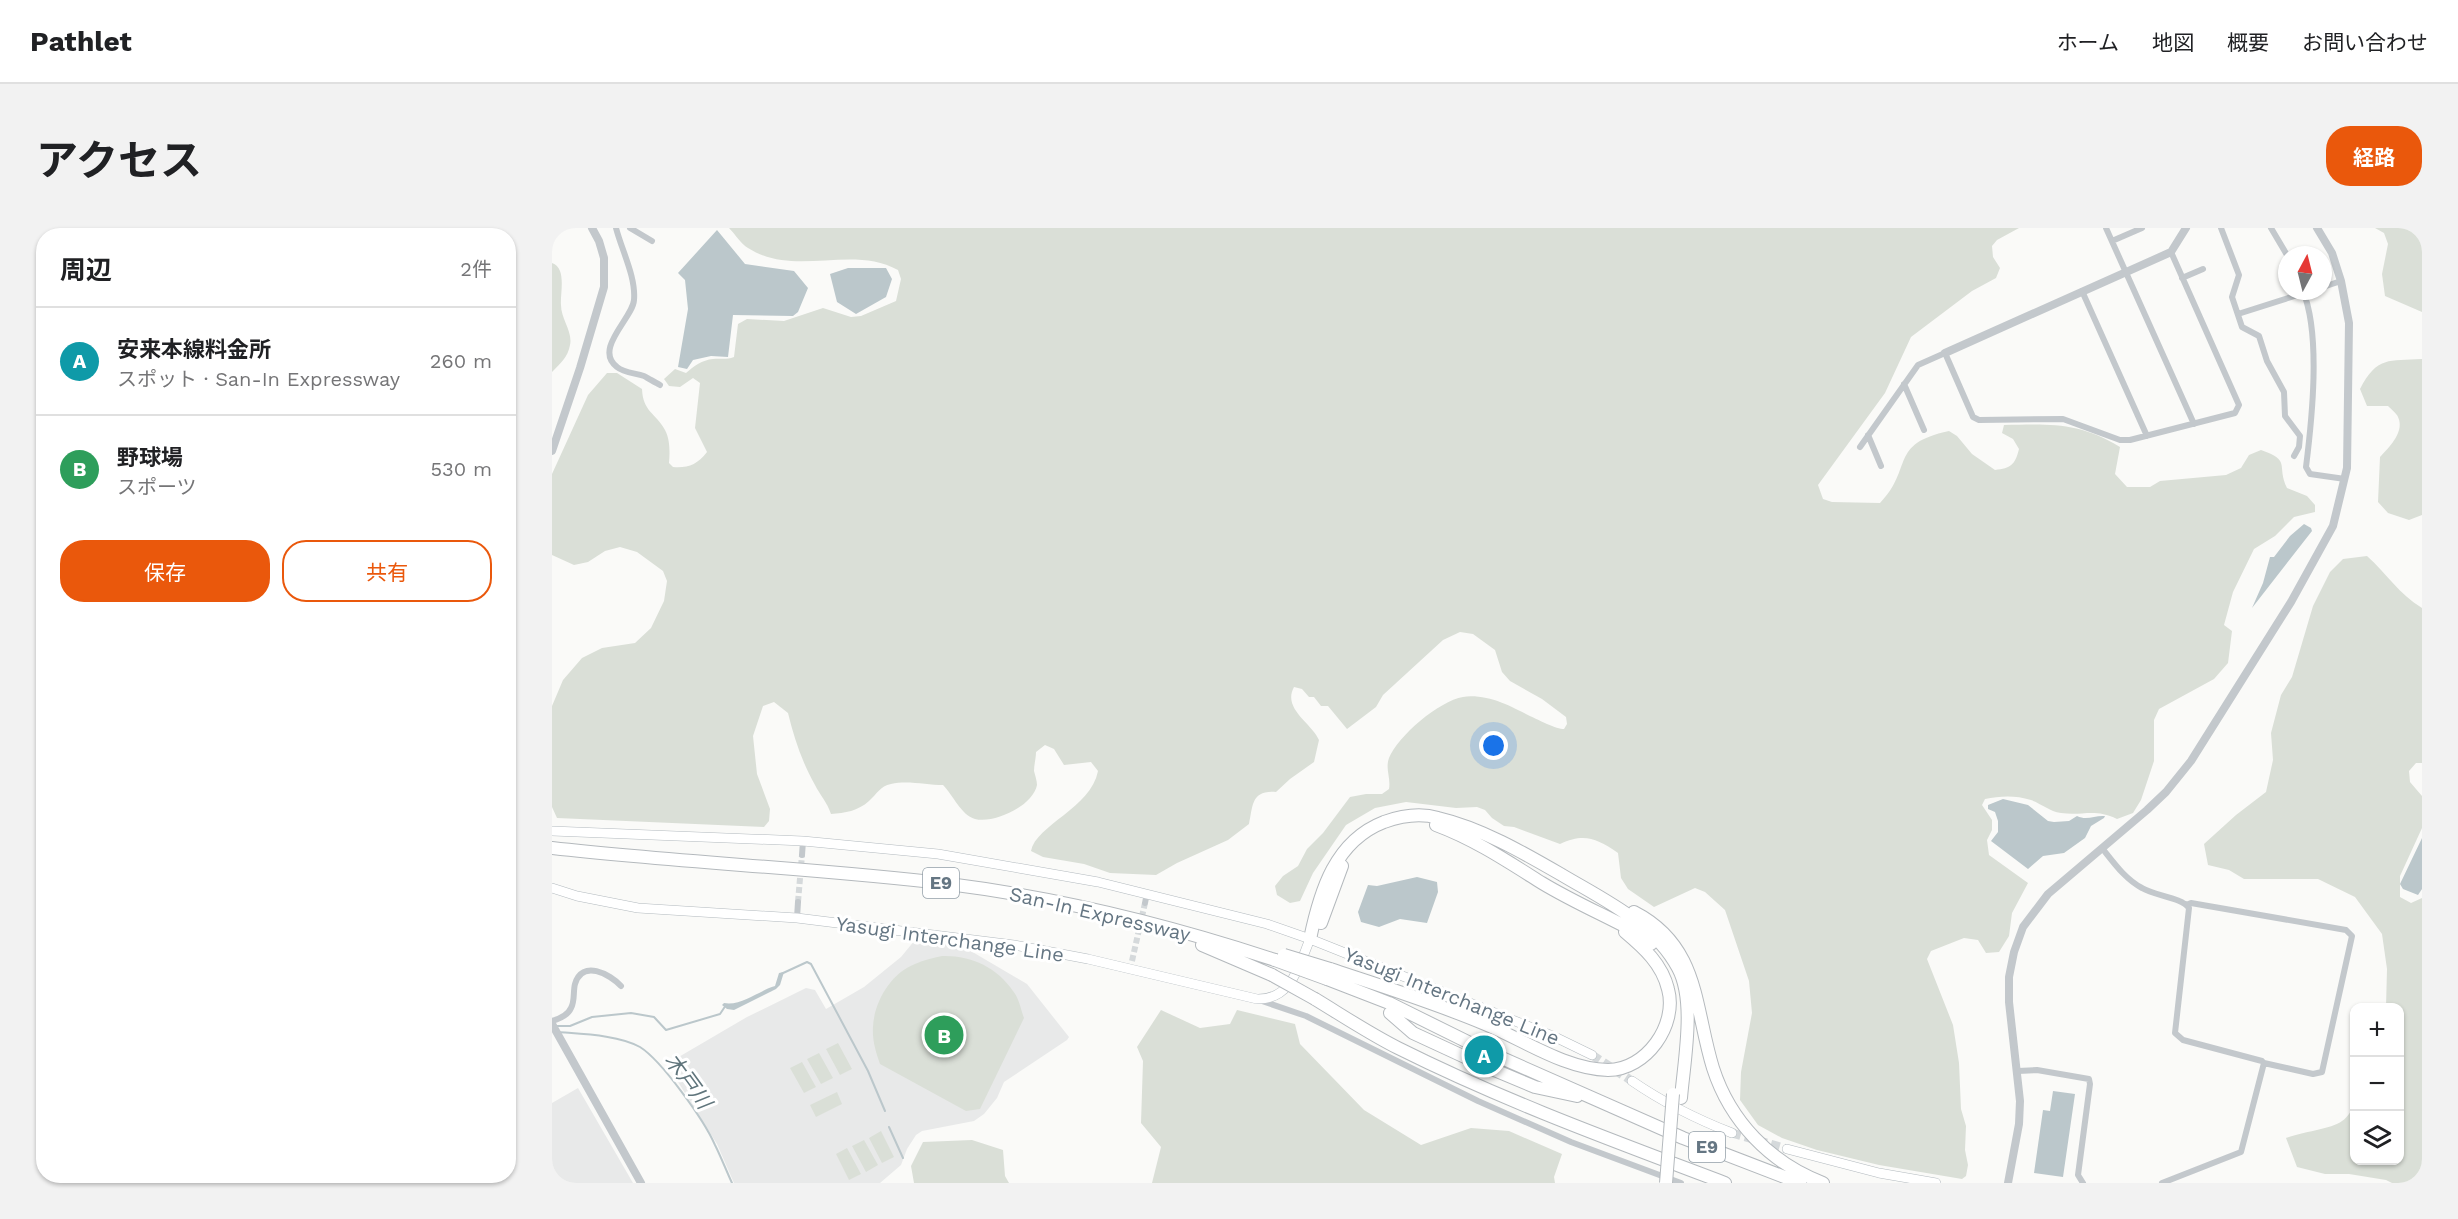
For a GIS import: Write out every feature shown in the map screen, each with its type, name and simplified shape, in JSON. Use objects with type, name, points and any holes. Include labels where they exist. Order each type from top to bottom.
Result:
[{"type":"highway","points":[[1310,939],[1326,879],[1339,856],[1354,839],[1372,827],[1394,818],[1419,815],[1437,817],[1514,849],[1584,888],[1650,920],[1671,940],[1687,966],[1695,988],[1713,1068],[1724,1096],[1734,1112],[1753,1137],[1769,1152],[1787,1165],[1823,1183]]},
{"type":"highway","points":[[1310,939],[1322,921],[1336,877],[1359,844],[1377,832],[1396,825],[1419,823],[1435,825],[1455,832],[1645,937],[1661,953],[1672,973],[1678,993],[1680,1019],[1674,1183]]},
{"type":"highway","name":"San-In Expressway","points":[[552,850],[927,886],[1062,907],[1169,933],[1275,963]]},
{"type":"highway","name":"San-In Expressway","points":[[599,855],[950,884],[1053,901],[1157,925],[1275,963]]},
{"type":"highway","points":[[1584,888],[1644,927],[1663,945],[1679,969],[1686,992],[1687,1016],[1666,1183]]},
{"type":"highway","points":[[1275,963],[1484,1023],[1590,1069],[1611,1070],[1629,1066],[1647,1055],[1660,1038],[1668,1020],[1669,991],[1653,958],[1640,945],[1621,929],[1581,903]]},
{"type":"highway","points":[[1275,963],[1315,999],[1396,1048],[1537,1112],[1725,1183]]},
{"type":"highway","name":"E9","points":[[1328,977],[1391,1009],[1416,1012],[1543,1070],[1585,1096],[1702,1146],[1800,1183]]},
{"type":"highway","name":"E9","points":[[1391,1009],[1413,1033],[1480,1064],[1535,1087],[1585,1096]]},
{"type":"main road","name":"Yasugi Interchange Line","points":[[552,831],[803,841],[938,854],[1024,868],[1146,898],[1267,924],[1555,1037],[1592,1055]]},
{"type":"main road","name":"Yasugi Interchange Line","points":[[552,888],[577,896],[638,908],[797,918],[1014,945],[1131,965],[1257,999]]},
{"type":"main road","points":[[1257,999],[1270,998],[1285,990],[1293,980],[1310,939]]},
{"type":"main road","points":[[1632,1081],[1696,1119],[1732,1133]]},
{"type":"main road","points":[[1787,1149],[1879,1173],[1936,1183]]},
{"type":"street","points":[[552,451],[604,286],[604,258],[592,228]]},
{"type":"street","points":[[616,228],[632,281],[634,297],[632,309],[613,339],[612,358],[618,368],[643,376],[660,386]]},
{"type":"street","points":[[630,228],[652,241]]},
{"type":"street","points":[[2106,228],[2194,424]]},
{"type":"street","points":[[2112,241],[2142,228]]},
{"type":"street","points":[[1860,447],[1918,366],[2171,252],[2186,228]]},
{"type":"street","points":[[2221,228],[2239,275],[2232,297],[2242,327],[2259,336],[2267,361],[2281,386],[2285,416],[2300,436],[2299,447],[2294,456]]},
{"type":"street","points":[[2271,228],[2282,246]]},
{"type":"street","points":[[2008,1183],[2019,1124],[2018,1071],[2009,1002],[2009,977],[2016,944],[2030,915],[2048,894],[2166,792],[2206,738],[2321,551],[2333,526],[2345,479],[2348,450],[2349,323],[2341,281],[2332,253],[2317,228]]},
{"type":"street","points":[[1945,352],[1973,417],[1979,420],[2063,419],[2120,440],[2147,436],[2235,413],[2239,405],[2171,252]]},
{"type":"street","points":[[2182,278],[2203,269]]},
{"type":"street","points":[[2332,284],[2341,281]]},
{"type":"street","points":[[2082,291],[2147,436]]},
{"type":"street","points":[[2238,314],[2281,300]]},
{"type":"street","points":[[2308,300],[2313,330],[2310,425],[2306,467],[2310,474],[2345,479]]},
{"type":"street","points":[[1904,384],[1924,430]]},
{"type":"street","points":[[1868,435],[1881,466]]},
{"type":"street","points":[[802,855],[803,841]]},
{"type":"street","points":[[2102,849],[2124,874],[2152,893],[2186,904],[2346,930],[2352,936],[2322,1072],[2313,1074],[2264,1064],[2262,1060],[2183,1040],[2175,1033],[2188,908],[2186,904]]},
{"type":"street","points":[[797,918],[798,902]]},
{"type":"street","points":[[621,986],[604,972],[595,970],[585,972],[576,980],[572,1007],[552,1023],[641,1183]]},
{"type":"street","points":[[1257,999],[1306,1016],[1478,1101],[1572,1142],[1681,1183]]},
{"type":"street","points":[[2162,1183],[2241,1152],[2264,1064]]},
{"type":"street","points":[[2018,1071],[2037,1070],[2088,1079],[2090,1084],[2078,1175],[2083,1183]]},
{"type":"shaded area","points":[[729,228],[2019,228],[1997,240],[1992,246],[1993,257],[2000,268],[1996,278],[1972,291],[1911,337],[1885,393],[1818,485],[1823,499],[1832,502],[1880,503],[1897,479],[1909,450],[1930,436],[1949,431],[1957,436],[1972,454],[1995,470],[2005,468],[2012,465],[2019,449],[2013,439],[2002,433],[2004,425],[2036,424],[2078,429],[2120,447],[2115,474],[2127,487],[2150,487],[2160,481],[2226,475],[2241,468],[2249,455],[2261,450],[2277,457],[2282,464],[2287,488],[2307,496],[2315,505],[2315,512],[2294,517],[2275,536],[2254,549],[2233,592],[2224,625],[2232,631],[2228,663],[2214,679],[2159,709],[2154,720],[2154,761],[2141,800],[2133,813],[2117,819],[2095,813],[2061,813],[2019,797],[1985,799],[1982,805],[1992,820],[1992,830],[1987,840],[1989,855],[2028,883],[2012,913],[2009,936],[1999,952],[1986,953],[1978,940],[1964,938],[1931,951],[1927,959],[1953,1025],[1959,1063],[1961,1109],[1966,1126],[1965,1150],[1968,1165],[1966,1176],[1962,1179],[1879,1165],[1817,1150],[1782,1138],[1758,1125],[1740,1100],[1741,1072],[1752,1013],[1749,981],[1725,910],[1705,892],[1695,888],[1654,907],[1628,889],[1621,878],[1618,853],[1603,844],[1583,838],[1560,844],[1514,827],[1504,826],[1485,810],[1477,807],[1456,808],[1406,802],[1375,808],[1346,825],[1313,873],[1300,901],[1290,903],[1277,895],[1275,886],[1283,876],[1298,866],[1307,849],[1323,833],[1350,797],[1382,794],[1389,789],[1388,762],[1394,749],[1420,721],[1443,705],[1463,697],[1487,698],[1564,729],[1567,724],[1566,717],[1542,699],[1510,681],[1502,672],[1495,650],[1473,634],[1460,632],[1443,640],[1383,695],[1376,707],[1347,729],[1328,706],[1321,706],[1314,697],[1309,697],[1302,689],[1294,687],[1291,695],[1295,709],[1319,740],[1314,762],[1276,792],[1258,796],[1253,805],[1249,824],[1228,840],[1156,875],[1110,873],[1084,864],[1043,857],[1031,851],[1043,833],[1085,795],[1098,771],[1091,762],[1064,765],[1054,749],[1045,745],[1036,752],[1034,771],[1037,785],[1034,793],[1021,806],[1002,816],[983,820],[975,819],[961,809],[943,785],[904,782],[884,787],[856,809],[831,814],[802,759],[788,713],[774,702],[763,706],[753,736],[757,774],[770,809],[769,821],[764,827],[557,818],[552,807],[552,706],[563,680],[582,658],[602,648],[635,643],[651,628],[664,601],[667,581],[663,571],[637,552],[620,547],[605,551],[588,562],[574,565],[552,555],[552,474],[588,395],[607,373],[617,373],[642,389],[647,407],[667,434],[669,463],[673,467],[688,466],[696,463],[707,452],[695,428],[700,383],[693,378],[680,387],[669,386],[664,379],[675,369],[686,373],[705,361],[734,357],[738,324],[747,319],[784,321],[823,308],[851,317],[861,316],[896,301],[901,279],[898,270],[880,263],[861,260],[804,261],[766,256],[745,246]]},
{"type":"shaded area","points":[[2375,228],[2422,228],[2422,312],[2385,296],[2382,274],[2388,244],[2384,233]]},
{"type":"shaded area","points":[[717,230],[745,264],[794,271],[808,288],[798,312],[793,316],[733,315],[728,357],[711,356],[693,360],[687,369],[678,367],[688,309],[685,280],[678,273]]},
{"type":"shaded area","points":[[552,263],[560,270],[562,310],[570,340],[566,357],[552,372]]},
{"type":"shaded area","points":[[848,268],[886,268],[892,279],[886,297],[856,314],[837,302],[830,274]]},
{"type":"shaded area","points":[[2422,359],[2422,515],[2409,520],[2388,513],[2378,502],[2380,457],[2398,434],[2400,423],[2398,417],[2388,406],[2367,406],[2360,389],[2372,371],[2385,362]]},
{"type":"shaded area","points":[[2304,524],[2312,531],[2252,608],[2263,583],[2270,557],[2274,557],[2290,536]]},
{"type":"shaded area","points":[[2367,556],[2400,590],[2422,608],[2422,763],[2416,763],[2409,771],[2410,782],[2422,796],[2422,828],[2400,876],[2400,897],[2411,903],[2422,898],[2422,1183],[2392,1183],[2349,1174],[2325,1174],[2297,1167],[2286,1138],[2337,1124],[2350,1112],[2350,1165],[2404,1165],[2404,1003],[2386,1003],[2387,969],[2382,934],[2355,897],[2318,879],[2244,879],[2229,870],[2208,865],[2204,844],[2266,792],[2273,760],[2271,733],[2281,695],[2292,677],[2313,606],[2330,572],[2343,559]]},
{"type":"shaded area","points":[[2003,799],[2028,805],[2048,821],[2054,822],[2069,821],[2077,816],[2084,818],[2105,816],[2091,826],[2085,838],[2064,853],[2043,856],[2028,869],[1991,841],[1998,832],[1998,821],[1995,812],[1988,809],[1988,805]]},
{"type":"shaded area","points":[[2422,838],[2422,889],[2418,895],[2403,889],[2400,884]]},
{"type":"shaded area","points":[[1417,877],[1437,882],[1438,892],[1427,923],[1400,919],[1379,927],[1361,922],[1358,912],[1368,885],[1377,886]]},
{"type":"shaded area","points":[[915,940],[964,947],[1027,984],[1069,1037],[1004,1082],[997,1098],[984,1114],[974,1121],[922,1131],[916,1135],[901,1165],[880,1183],[734,1183],[717,1144],[673,1074],[673,1066],[677,1058],[747,1017],[806,988],[815,990],[826,1009],[864,987],[901,957]]},
{"type":"shaded area","points":[[942,956],[973,960],[999,975],[1015,994],[1024,1018],[980,1109],[966,1111],[880,1064],[876,1051],[873,1032],[874,1017],[880,998],[891,981],[906,968]]},
{"type":"shaded area","points":[[784,972],[780,985],[776,989],[734,1010],[722,1005],[744,1000],[775,986],[779,973]]},
{"type":"shaded area","points":[[1161,1010],[1200,1028],[1230,1024],[1237,1010],[1295,1024],[1300,1044],[1364,1110],[1421,1145],[1471,1128],[1509,1131],[1562,1154],[1554,1177],[1555,1183],[1152,1183],[1161,1147],[1141,1123],[1143,1061],[1137,1047]]},
{"type":"shaded area","points":[[838,1043],[852,1069],[840,1075],[826,1049]]},
{"type":"shaded area","points":[[819,1053],[833,1078],[821,1084],[807,1059]]},
{"type":"shaded area","points":[[802,1062],[816,1087],[804,1093],[790,1068]]},
{"type":"shaded area","points":[[578,1088],[633,1183],[552,1183],[552,1103]]},
{"type":"shaded area","points":[[2053,1091],[2075,1094],[2063,1177],[2034,1173],[2043,1110],[2050,1111]]},
{"type":"shaded area","points":[[837,1092],[842,1104],[816,1117],[810,1105]]},
{"type":"shaded area","points":[[881,1131],[894,1157],[882,1163],[869,1138]]},
{"type":"shaded area","points":[[864,1140],[878,1165],[866,1172],[852,1146]]},
{"type":"shaded area","points":[[972,1140],[1003,1150],[1005,1176],[1009,1183],[914,1183],[911,1166],[923,1142]]},
{"type":"shaded area","points":[[847,1148],[861,1174],[849,1180],[836,1154]]},
{"type":"waterway","points":[[781,974],[807,962],[811,964],[868,1071],[885,1111]]},
{"type":"waterway","points":[[557,1026],[570,1026],[592,1017],[631,1013],[654,1017],[666,1030],[720,1014],[726,1005]]},
{"type":"waterway","name":"木戸川","points":[[558,1032],[622,1040],[640,1047],[649,1054],[682,1092],[702,1121],[732,1183]]},
{"type":"waterway","points":[[889,1127],[903,1158]]},
{"type":"tunnel","points":[[798,902],[802,855]]},
{"type":"tunnel","points":[[1132,961],[1145,903]]},
{"type":"tunnel","points":[[1592,1055],[1632,1081]]},
{"type":"tunnel","points":[[1732,1133],[1787,1149]]},
{"type":"place","name":"野球場","points":[[944,1035]]},
{"type":"place","name":"安来本線料金所","points":[[1484,1055]]}]
